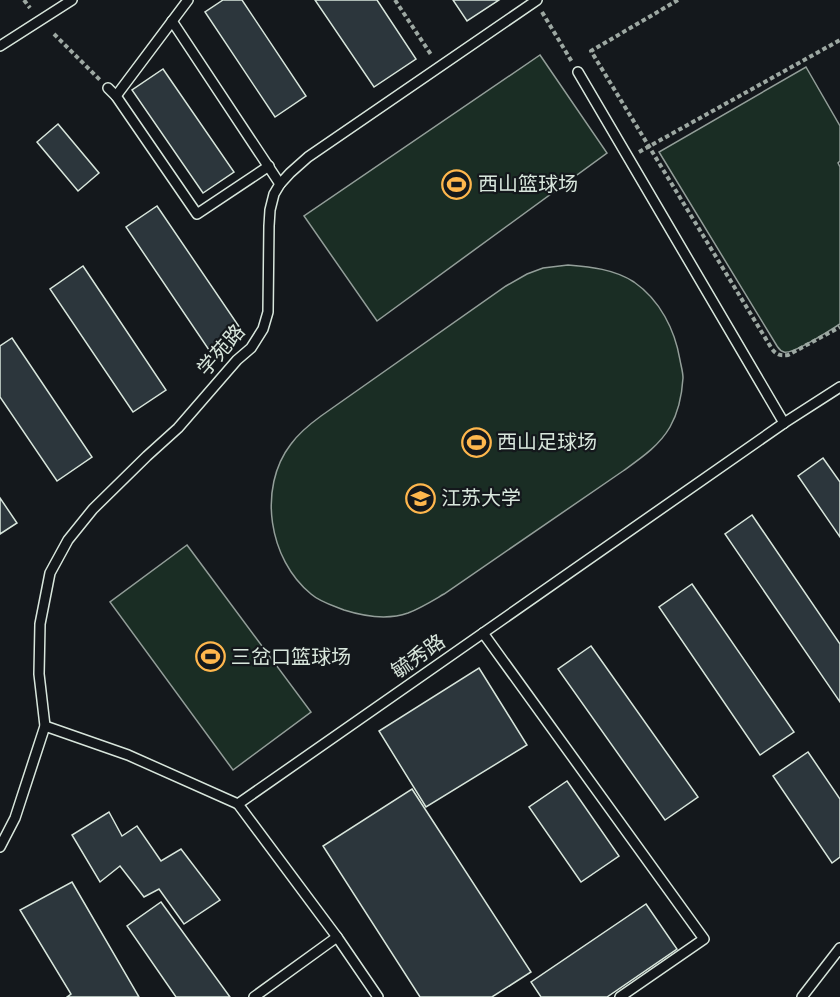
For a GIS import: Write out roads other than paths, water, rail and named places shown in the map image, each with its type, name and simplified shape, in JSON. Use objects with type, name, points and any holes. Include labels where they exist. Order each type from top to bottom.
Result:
[{"type":"lane","points":[[0,46],[72,0]]},
{"type":"lane","points":[[116,96],[188,0]]},
{"type":"lane","name":"学苑路","points":[[45,726],[39,674],[40,624],[50,573],[68,540],[93,509],[178,428],[237,360],[251,348],[263,329],[268,312],[270,210],[274,194],[280,184],[308,157],[537,0]]},
{"type":"lane","points":[[172,21],[280,184]]},
{"type":"lane","points":[[578,72],[784,423]]},
{"type":"lane","points":[[108,88],[116,96],[197,214],[269,166]]},
{"type":"lane","name":"毓秀路","points":[[238,804],[784,423],[840,387]]},
{"type":"lane","points":[[483,633],[704,939],[620,997]]},
{"type":"lane","points":[[0,847],[15,818],[45,726],[128,755],[238,804],[337,937],[378,997]]},
{"type":"lane","points":[[254,997],[337,937]]},
{"type":"lane","points":[[802,997],[840,948]]},
{"type":"place","name":"西山篮球场","points":[[457,184]]},
{"type":"place","name":"西山足球场","points":[[476,442]]},
{"type":"place","name":"江苏大学","points":[[420,498]]},
{"type":"place","name":"三岔口篮球场","points":[[210,657]]}]
